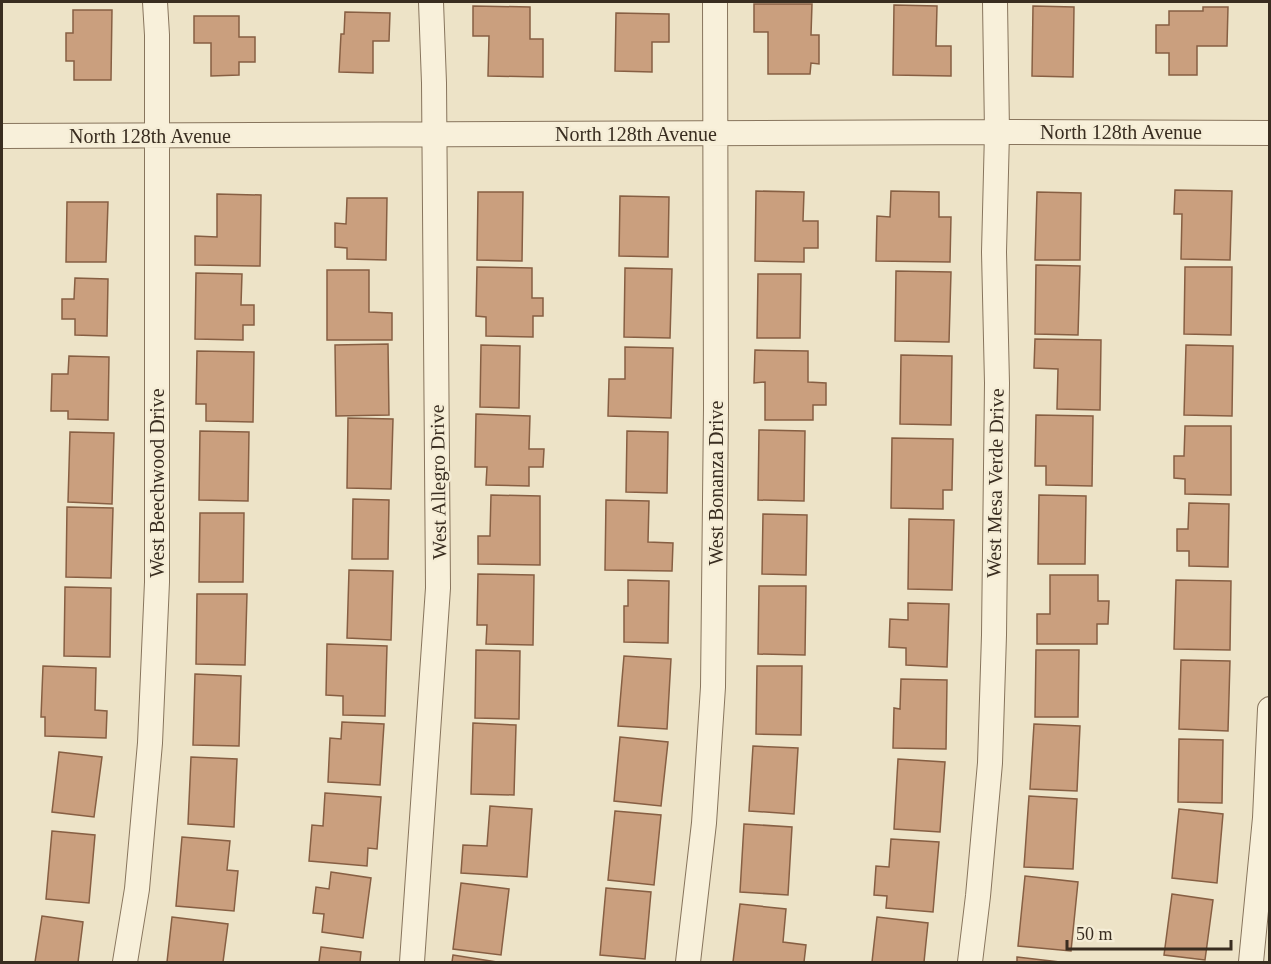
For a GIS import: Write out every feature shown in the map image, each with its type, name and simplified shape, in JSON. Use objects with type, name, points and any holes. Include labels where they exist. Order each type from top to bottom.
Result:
[{"type":"street","name":"West Beechwood Drive","points":[[125,963],[137,889],[150,743],[157,582],[157,35],[154,2]]},
{"type":"street","name":"West Allegro Drive","points":[[412,963],[438,588],[431,2]]},
{"type":"street","name":"West Bonanza Drive","points":[[688,963],[704,824],[713,687],[716,531],[715,2]]},
{"type":"street","name":"West Mesa Verde Drive","points":[[970,963],[990,763],[992,716],[997,383],[994,252],[997,132],[995,2]]},
{"type":"street","name":"North 128th Avenue","points":[[2,136],[1269,133]]},
{"type":"street","points":[[1251,963],[1265,818],[1269,709]]},
{"type":"building","points":[[754,4],[812,4],[811,35],[819,35],[819,64],[811,63],[810,74],[768,74],[768,32],[754,32]]},
{"type":"building","points":[[894,5],[937,6],[936,46],[951,46],[951,76],[893,75]]},
{"type":"building","points":[[473,6],[530,7],[530,39],[543,39],[543,77],[488,76],[489,36],[473,36]]},
{"type":"building","points":[[1033,6],[1074,7],[1073,77],[1032,76]]},
{"type":"building","points":[[1203,7],[1228,7],[1227,46],[1197,46],[1197,75],[1169,75],[1169,53],[1156,53],[1156,25],[1169,25],[1169,11],[1203,11]]},
{"type":"building","points":[[73,10],[112,10],[111,80],[74,80],[74,61],[66,61],[66,33],[73,33]]},
{"type":"building","points":[[345,12],[390,13],[389,41],[373,41],[373,73],[339,72]]},
{"type":"building","points":[[616,13],[669,14],[669,42],[652,42],[652,72],[615,71]]},
{"type":"building","points":[[194,16],[239,16],[239,37],[255,37],[255,62],[239,62],[239,75],[211,76],[211,43],[194,43]]},
{"type":"building","points":[[1175,190],[1232,191],[1230,260],[1181,259],[1182,214],[1174,214]]},
{"type":"building","points":[[756,191],[804,192],[803,221],[818,221],[818,248],[804,248],[804,262],[755,261]]},
{"type":"building","points":[[891,191],[939,192],[939,217],[951,217],[950,262],[876,261],[877,216],[890,217]]},
{"type":"building","points":[[478,192],[523,192],[522,261],[477,260]]},
{"type":"building","points":[[1037,192],[1081,193],[1080,260],[1035,260]]},
{"type":"building","points":[[217,194],[261,195],[260,266],[195,265],[195,236],[217,237]]},
{"type":"building","points":[[620,196],[669,197],[668,257],[619,256]]},
{"type":"building","points":[[347,198],[387,198],[386,260],[347,259],[347,248],[335,247],[335,223],[346,224]]},
{"type":"building","points":[[67,202],[108,202],[106,262],[66,262]]},
{"type":"building","points":[[1036,265],[1080,266],[1078,335],[1035,334]]},
{"type":"building","points":[[477,267],[532,268],[532,298],[543,298],[543,316],[533,316],[533,337],[486,336],[486,317],[476,316]]},
{"type":"building","points":[[1185,267],[1232,267],[1231,335],[1184,334]]},
{"type":"building","points":[[625,268],[672,269],[670,338],[624,337]]},
{"type":"building","points":[[327,270],[369,270],[369,312],[392,313],[392,340],[327,340]]},
{"type":"building","points":[[896,271],[951,272],[949,342],[895,341]]},
{"type":"building","points":[[196,273],[242,274],[241,305],[254,305],[254,325],[243,325],[243,340],[195,339]]},
{"type":"building","points":[[758,274],[801,274],[800,338],[757,338]]},
{"type":"building","points":[[75,278],[108,279],[107,336],[75,335],[75,319],[62,319],[62,299],[74,299]]},
{"type":"building","points":[[1035,339],[1101,340],[1100,410],[1057,409],[1058,369],[1034,368]]},
{"type":"building","points":[[388,344],[389,415],[336,416],[335,345]]},
{"type":"building","points":[[481,345],[520,346],[519,408],[480,407]]},
{"type":"building","points":[[1186,345],[1233,346],[1232,416],[1184,415]]},
{"type":"building","points":[[625,347],[673,348],[671,418],[608,416],[609,379],[625,379]]},
{"type":"building","points":[[755,350],[808,351],[808,382],[826,383],[826,405],[813,405],[813,420],[765,420],[765,382],[754,383]]},
{"type":"building","points":[[197,351],[254,352],[253,422],[206,421],[206,404],[196,404]]},
{"type":"building","points":[[901,355],[952,356],[951,425],[900,424]]},
{"type":"building","points":[[69,356],[109,357],[108,420],[68,419],[68,411],[51,411],[52,374],[68,374]]},
{"type":"building","points":[[476,414],[530,416],[529,449],[544,449],[543,467],[529,467],[529,486],[486,485],[487,467],[475,467]]},
{"type":"building","points":[[1036,415],[1093,416],[1092,486],[1046,485],[1046,466],[1035,466]]},
{"type":"building","points":[[348,418],[393,419],[391,489],[347,488]]},
{"type":"building","points":[[1185,426],[1231,426],[1231,495],[1185,494],[1185,479],[1174,478],[1174,456],[1184,456]]},
{"type":"building","points":[[759,430],[805,431],[804,501],[758,500]]},
{"type":"building","points":[[200,431],[249,432],[248,501],[199,500]]},
{"type":"building","points":[[627,431],[668,432],[667,493],[626,492]]},
{"type":"building","points":[[70,432],[114,433],[112,504],[68,502]]},
{"type":"building","points":[[892,438],[953,439],[952,490],[943,490],[943,509],[891,508]]},
{"type":"building","points":[[491,495],[540,496],[540,565],[478,564],[478,536],[490,536]]},
{"type":"building","points":[[1039,495],[1086,496],[1085,564],[1038,564]]},
{"type":"building","points":[[353,499],[389,500],[388,559],[352,559]]},
{"type":"building","points":[[606,500],[649,501],[648,542],[673,543],[672,571],[605,570]]},
{"type":"building","points":[[1189,503],[1229,504],[1228,567],[1189,566],[1189,551],[1177,551],[1177,529],[1188,529]]},
{"type":"building","points":[[67,507],[113,508],[111,578],[66,577]]},
{"type":"building","points":[[200,513],[244,513],[243,582],[199,582]]},
{"type":"building","points":[[763,514],[807,515],[806,575],[762,574]]},
{"type":"building","points":[[909,519],[954,520],[952,590],[908,589]]},
{"type":"building","points":[[349,570],[393,571],[391,640],[347,638]]},
{"type":"building","points":[[478,574],[534,575],[533,645],[486,644],[487,625],[477,625]]},
{"type":"building","points":[[1050,575],[1098,575],[1098,601],[1109,601],[1108,624],[1097,624],[1097,644],[1037,644],[1037,614],[1050,614]]},
{"type":"building","points":[[628,580],[669,581],[668,643],[624,642],[624,606],[628,606]]},
{"type":"building","points":[[1176,580],[1231,581],[1230,650],[1174,649]]},
{"type":"building","points":[[759,586],[806,586],[805,655],[758,654]]},
{"type":"building","points":[[65,587],[111,588],[110,657],[64,656]]},
{"type":"building","points":[[197,594],[247,594],[245,665],[196,664]]},
{"type":"building","points":[[908,603],[949,604],[947,667],[906,665],[906,648],[889,647],[890,619],[908,620]]},
{"type":"building","points":[[327,644],[387,646],[385,716],[343,715],[343,696],[326,695]]},
{"type":"building","points":[[476,650],[520,651],[519,719],[475,718]]},
{"type":"building","points":[[1036,650],[1079,650],[1078,717],[1035,717]]},
{"type":"building","points":[[624,656],[671,659],[667,729],[618,726]]},
{"type":"building","points":[[1181,660],[1230,661],[1228,731],[1179,729]]},
{"type":"building","points":[[43,666],[96,668],[95,710],[107,711],[106,738],[45,736],[45,717],[41,717]]},
{"type":"building","points":[[757,666],[802,666],[801,735],[756,734]]},
{"type":"building","points":[[195,674],[241,676],[239,746],[193,745]]},
{"type":"building","points":[[901,679],[947,680],[946,749],[893,748],[894,708],[900,709]]},
{"type":"building","points":[[342,722],[384,724],[380,785],[328,782],[330,738],[341,739]]},
{"type":"building","points":[[473,723],[516,725],[514,795],[471,794]]},
{"type":"building","points":[[1034,724],[1080,726],[1077,791],[1030,789]]},
{"type":"building","points":[[620,737],[668,742],[661,806],[614,801]]},
{"type":"building","points":[[1179,739],[1223,740],[1222,803],[1178,802]]},
{"type":"building","points":[[753,746],[798,748],[794,814],[749,811]]},
{"type":"building","points":[[59,752],[102,757],[94,817],[52,812]]},
{"type":"building","points":[[191,757],[237,759],[234,827],[188,824]]},
{"type":"building","points":[[898,759],[945,762],[940,832],[894,829]]},
{"type":"building","points":[[325,793],[381,797],[377,849],[368,848],[367,866],[309,861],[312,825],[323,826]]},
{"type":"building","points":[[1029,796],[1077,799],[1073,869],[1024,867]]},
{"type":"building","points":[[490,806],[532,809],[527,877],[461,873],[463,845],[487,846]]},
{"type":"building","points":[[1179,809],[1223,814],[1217,883],[1172,878]]},
{"type":"building","points":[[615,811],[661,815],[654,885],[608,880]]},
{"type":"building","points":[[744,824],[792,827],[788,895],[740,892]]},
{"type":"building","points":[[52,831],[95,835],[89,903],[46,899]]},
{"type":"building","points":[[182,837],[230,841],[227,870],[238,871],[234,911],[176,906]]},
{"type":"building","points":[[891,839],[939,842],[933,912],[886,908],[887,896],[874,895],[876,866],[889,867]]},
{"type":"building","points":[[331,872],[371,878],[363,938],[322,932],[324,914],[313,913],[316,887],[329,889]]},
{"type":"building","points":[[1025,876],[1078,882],[1071,951],[1018,946]]},
{"type":"building","points":[[461,883],[509,889],[501,955],[453,949]]},
{"type":"building","points":[[606,888],[651,892],[645,959],[600,955]]},
{"type":"building","points":[[1172,894],[1213,900],[1205,960],[1164,955]]},
{"type":"building","points":[[740,904],[786,909],[783,942],[806,945],[804,962],[733,962]]},
{"type":"building","points":[[42,916],[83,922],[78,962],[35,962]]},
{"type":"building","points":[[172,917],[228,924],[223,962],[167,962]]},
{"type":"building","points":[[877,917],[928,923],[924,962],[872,962]]},
{"type":"building","points":[[321,947],[361,952],[360,962],[319,962]]},
{"type":"building","points":[[453,955],[497,962],[452,962]]},
{"type":"building","points":[[1017,957],[1060,962],[1017,962]]}]
